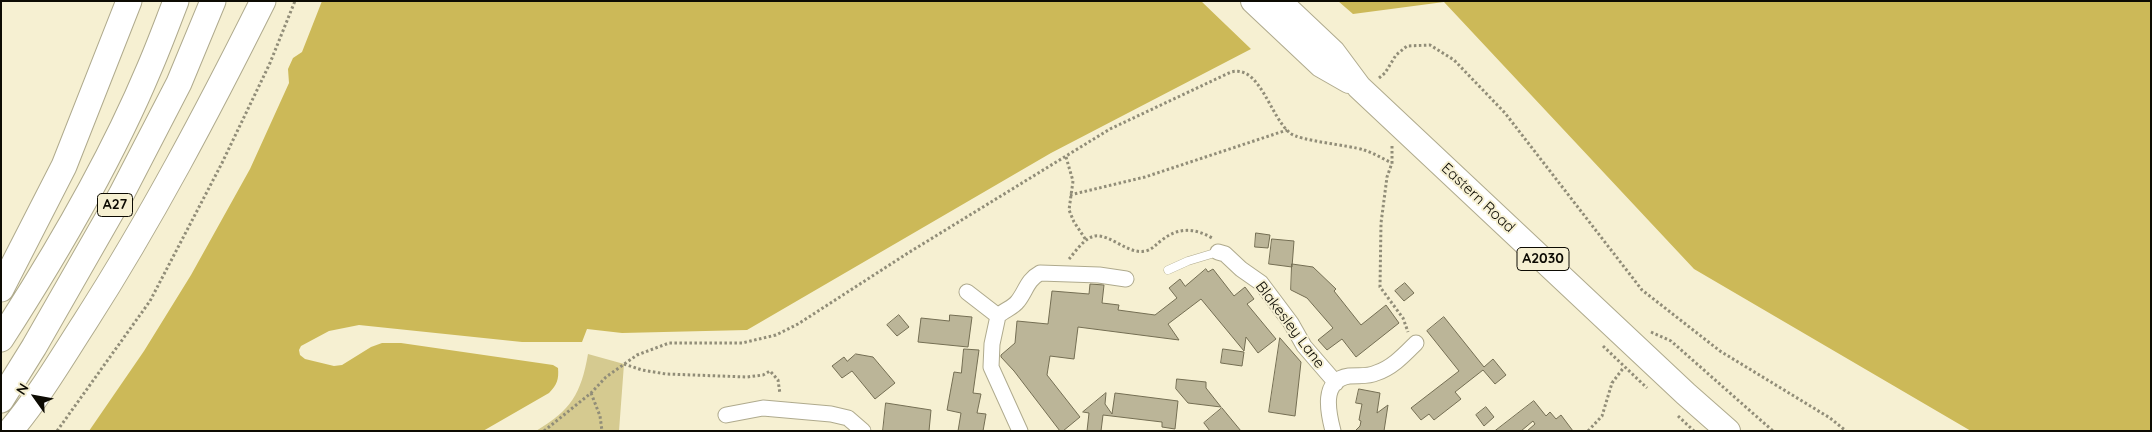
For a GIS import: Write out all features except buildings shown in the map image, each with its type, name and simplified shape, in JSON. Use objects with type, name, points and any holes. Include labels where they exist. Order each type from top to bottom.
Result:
[{"type":"highway","points":[[1,289],[64,166],[129,1]]},
{"type":"highway","name":"A27","points":[[1,339],[36,285],[95,180],[149,70],[176,1]]},
{"type":"highway","name":"A27","points":[[1,400],[34,347],[121,195],[179,83],[213,1]]},
{"type":"highway","points":[[10,431],[29,408],[108,286],[202,124],[263,1]]},
{"type":"main road","name":"Eastern Road","points":[[1253,1],[1321,65],[1368,83]]},
{"type":"main road","name":"Eastern Road","points":[[1279,1],[1368,83],[1686,394],[1728,431]]},
{"type":"street","name":"Blakesley Lane","points":[[1218,252],[1225,254],[1241,269],[1261,283],[1291,323],[1304,346],[1336,383]]},
{"type":"street","points":[[1020,431],[991,367],[993,337],[998,316],[1019,300],[1033,277],[1040,273],[1099,275],[1126,279]]},
{"type":"street","points":[[967,292],[998,316]]},
{"type":"street","name":"Blakesley Lane","points":[[1333,431],[1327,409],[1328,400],[1336,383],[1342,378],[1350,376],[1367,376],[1380,372],[1402,357],[1416,343]]},
{"type":"street","points":[[726,415],[763,408],[842,416],[854,422],[863,431]]},
{"type":"lane","points":[[1168,270],[1188,261],[1218,252]]},
{"type":"path","points":[[57,431],[150,301],[222,163],[270,64],[295,1]]},
{"type":"path","points":[[1368,83],[1385,73],[1396,55],[1407,46],[1430,45],[1454,60],[1505,113],[1642,290],[1720,351],[1830,418],[1846,431]]},
{"type":"path","points":[[544,431],[591,393],[606,376],[637,355],[669,343],[742,344],[776,335],[798,324],[908,253],[1066,158],[1110,129],[1239,70],[1254,78],[1280,123],[1292,135],[1364,150],[1392,163]]},
{"type":"path","points":[[1368,83],[1385,85]]},
{"type":"path","points":[[1070,195],[1145,177],[1287,130]]},
{"type":"path","points":[[1392,145],[1392,163],[1387,177],[1382,222],[1380,287],[1402,318],[1406,329],[1416,343]]},
{"type":"path","points":[[1066,158],[1073,180],[1069,210],[1074,222],[1086,240]]},
{"type":"path","points":[[1054,273],[1086,240],[1094,236],[1101,236],[1138,252],[1148,251],[1171,233],[1191,230],[1200,231],[1216,240],[1218,252]]},
{"type":"path","points":[[1643,326],[1651,332],[1671,341],[1773,431]]},
{"type":"path","points":[[624,364],[642,370],[666,374],[747,377],[763,375],[770,371],[778,380],[782,410]]},
{"type":"path","points":[[1588,431],[1602,416],[1612,383],[1624,367]]},
{"type":"path","points":[[591,393],[600,416],[602,431]]},
{"type":"shaded area","points":[[322,1],[1201,1],[1251,49],[1051,153],[747,330],[622,333],[587,329],[582,342],[522,342],[359,325],[329,331],[301,346],[299,350],[300,355],[305,359],[334,366],[342,365],[371,347],[382,343],[401,343],[553,365],[558,368],[557,382],[549,393],[483,431],[89,431],[144,351],[191,275],[250,169],[289,83],[288,69],[293,58],[302,52]]},
{"type":"shaded area","points":[[1338,1],[2151,1],[2151,431],[1971,431],[1694,269],[1444,2],[1353,14]]},
{"type":"shaded area","points":[[588,354],[624,364],[619,431],[536,431],[558,416],[573,400],[582,380]]}]
